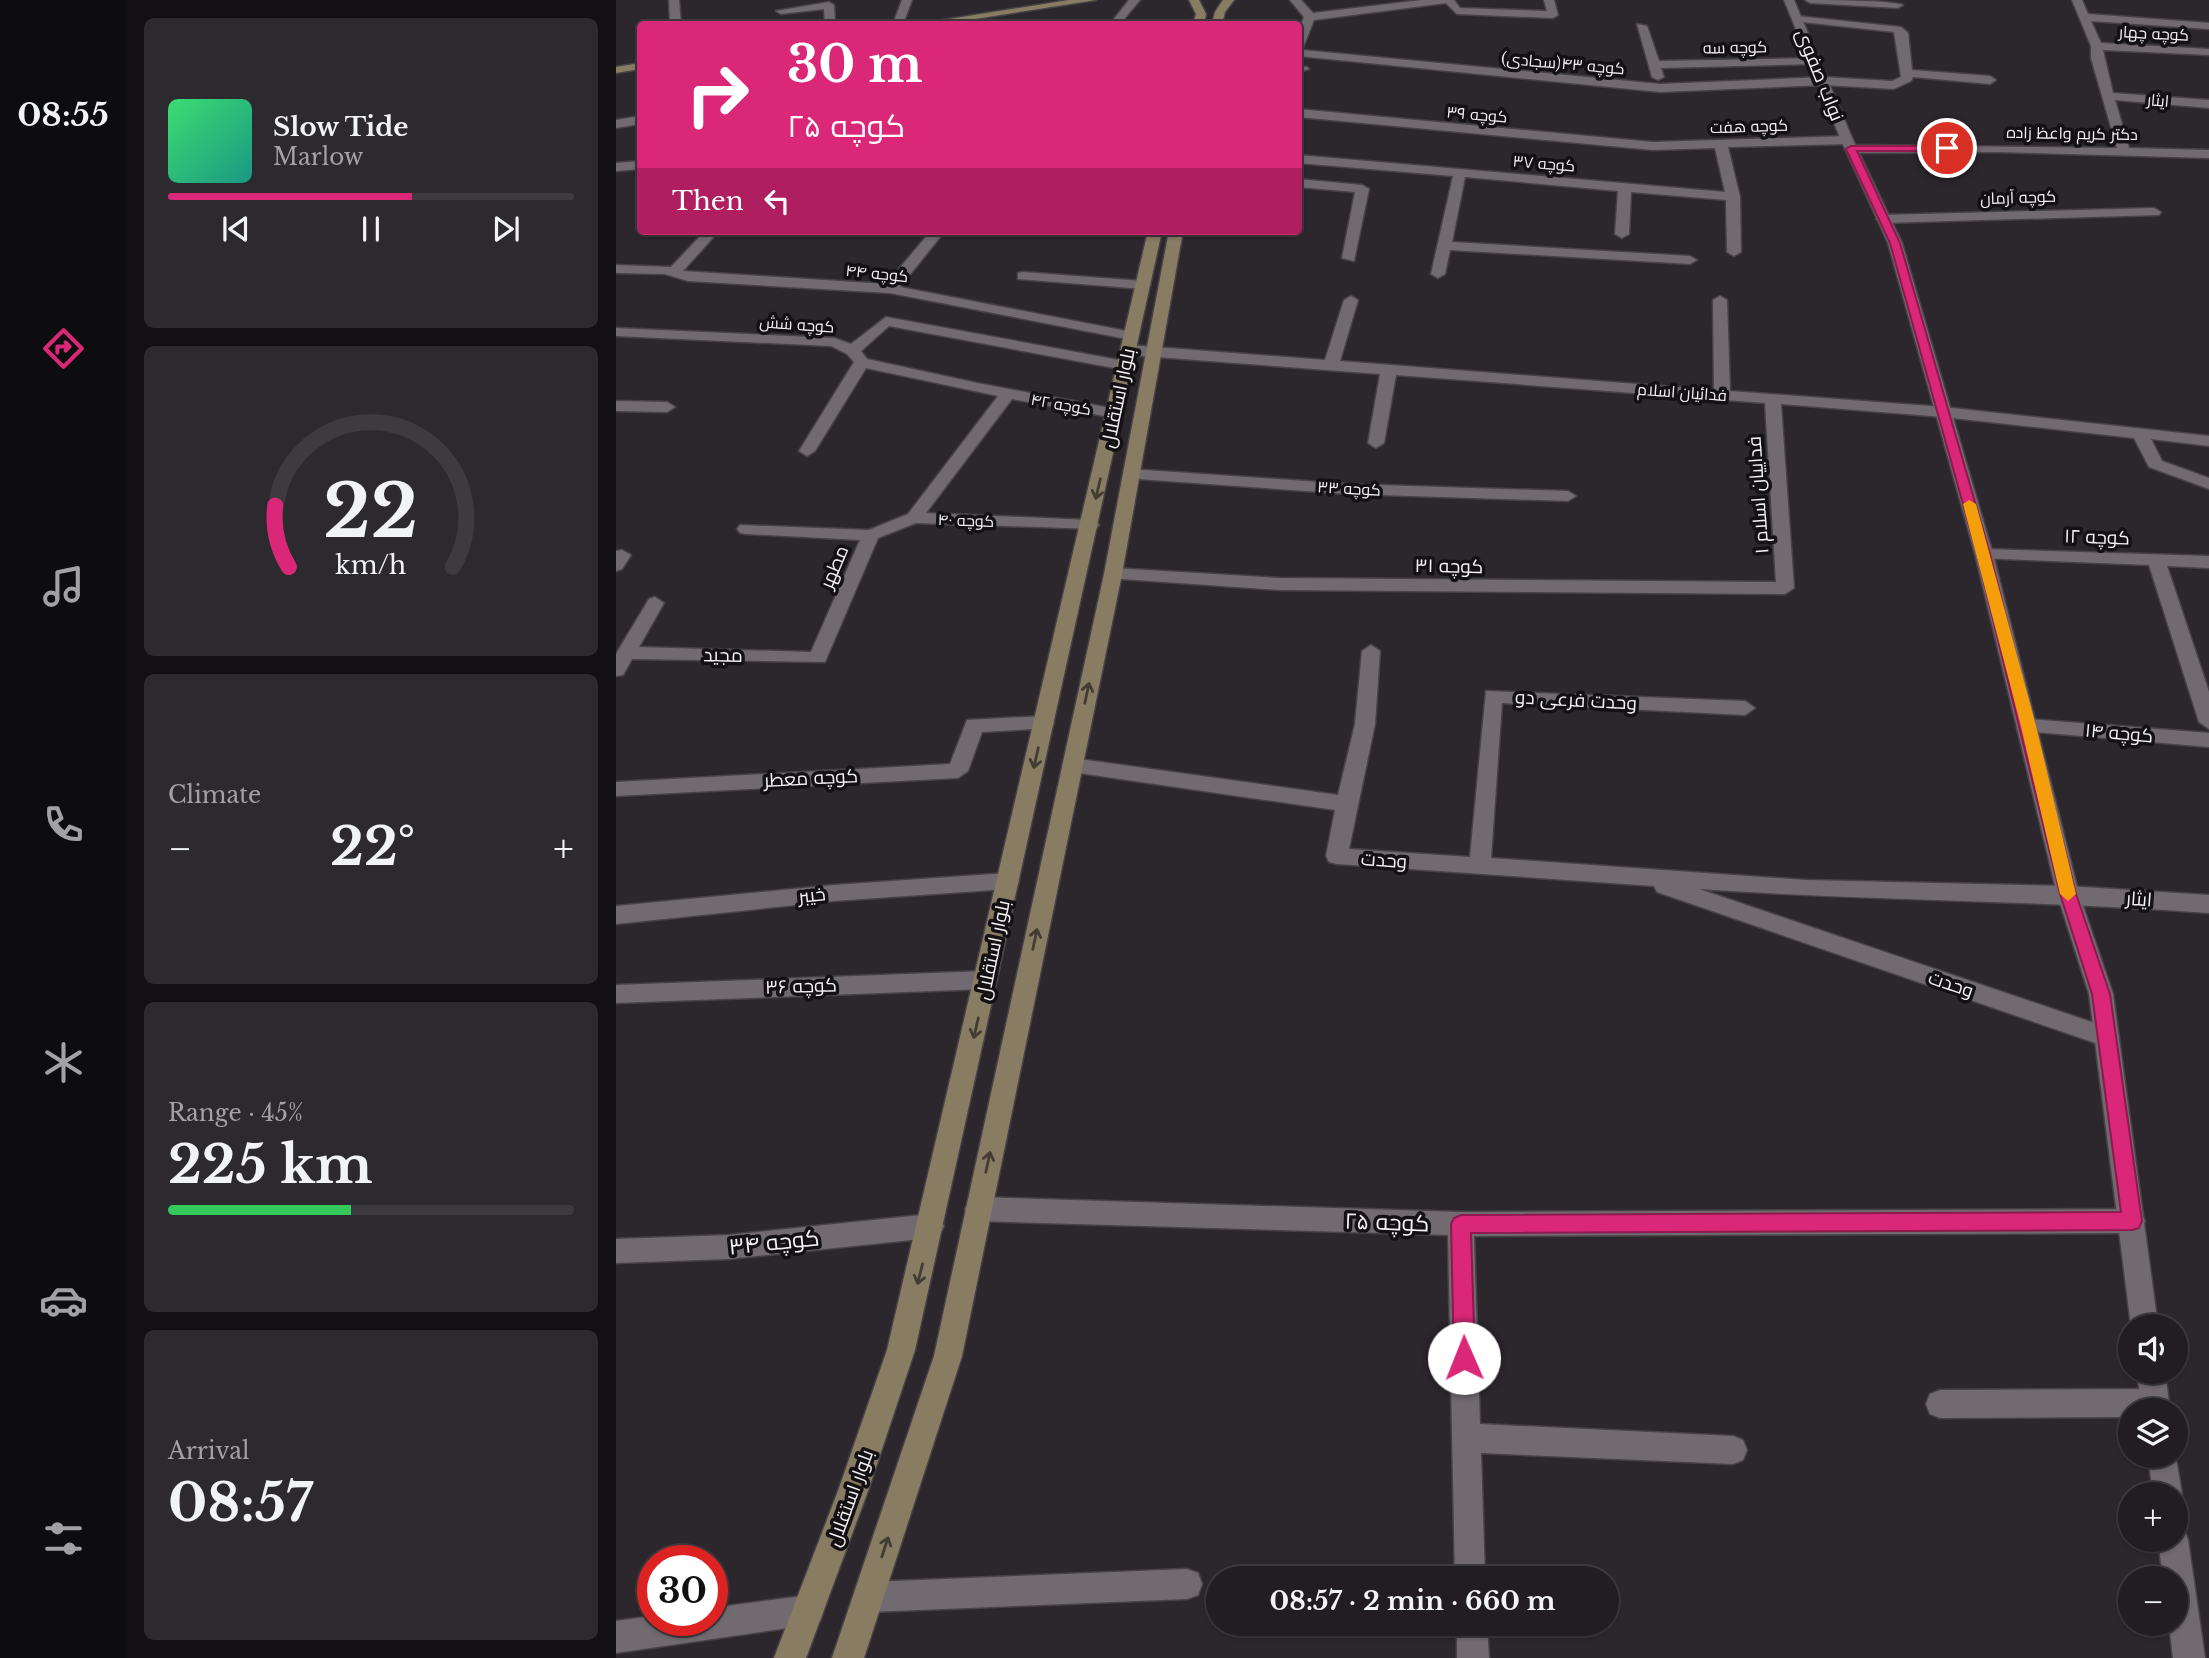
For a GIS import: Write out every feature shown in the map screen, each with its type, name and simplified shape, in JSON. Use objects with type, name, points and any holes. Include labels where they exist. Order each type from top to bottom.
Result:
[{"type":"main road","points":[[945,21],[1091,0]]},
{"type":"main road","points":[[1194,0],[1200,14],[1199,21]]},
{"type":"main road","points":[[1218,21],[1220,12],[1229,0]]},
{"type":"main road","points":[[616,70],[637,66]]},
{"type":"main road","name":"بلوار استقلال","points":[[790,1658],[901,1350],[1154,235]]},
{"type":"main road","name":"بلوار استقلال","points":[[848,1658],[948,1356],[1113,574],[1175,235]]},
{"type":"street","points":[[674,0],[676,21]]},
{"type":"street","points":[[899,21],[907,0]]},
{"type":"street","points":[[1118,21],[1135,0]]},
{"type":"street","points":[[1295,0],[1310,17]]},
{"type":"street","points":[[1310,17],[1449,0],[1457,11],[1553,15],[1549,0]]},
{"type":"street","name":"نواب صفوی","points":[[1788,0],[1849,144],[1895,243],[1984,554],[2029,726],[2068,894],[2101,994],[2144,1314]]},
{"type":"street","points":[[1810,0],[1898,5]]},
{"type":"street","points":[[2077,0],[2097,46],[2097,58],[2124,151]]},
{"type":"street","points":[[780,11],[829,5],[830,21]]},
{"type":"street","points":[[1302,40],[1310,17]]},
{"type":"street","points":[[2086,17],[2209,26]]},
{"type":"street","points":[[1797,19],[1897,29],[1902,33],[1906,73],[1990,80]]},
{"type":"street","points":[[1641,26],[1660,88]]},
{"type":"street","name":"کوچه چهار","points":[[2097,46],[2209,52]]},
{"type":"street","name":"کوچه ۴۳(سجادی)","points":[[1302,51],[1660,88],[1824,81],[1894,85],[1903,83],[1907,79],[1906,73]]},
{"type":"street","name":"کوچه سه","points":[[1655,65],[1816,61]]},
{"type":"street","name":"ایثار","points":[[2108,96],[2209,104]]},
{"type":"street","name":"کوچه ۳۹","points":[[1302,113],[1653,146]]},
{"type":"street","points":[[616,124],[637,120]]},
{"type":"street","name":"کوچه هفت","points":[[1653,146],[1849,144]]},
{"type":"street","name":"دکتر کریم واعظ زاده","points":[[1849,144],[2209,154]]},
{"type":"street","points":[[1721,145],[1733,197],[1734,252]]},
{"type":"street","name":"کوچه ۳۷","points":[[1302,159],[1733,197]]},
{"type":"street","points":[[616,167],[637,165]]},
{"type":"street","points":[[1438,274],[1460,173]]},
{"type":"street","points":[[1302,183],[1362,189],[1349,258]]},
{"type":"street","points":[[1622,234],[1625,188]]},
{"type":"street","name":"کوچه آرمان","points":[[1883,219],[2154,212]]},
{"type":"street","points":[[674,272],[708,235]]},
{"type":"street","points":[[890,289],[935,235]]},
{"type":"street","points":[[1444,246],[1690,260]]},
{"type":"street","name":"کوچه ۴۴","points":[[616,269],[674,272],[688,277],[890,289],[1129,350]]},
{"type":"street","points":[[1023,276],[1143,285]]},
{"type":"street","points":[[1331,365],[1351,300]]},
{"type":"street","points":[[1720,300],[1722,395]]},
{"type":"street","points":[[807,451],[857,356],[886,321],[1129,350]]},
{"type":"street","name":"کوچه شش","points":[[616,332],[834,342],[857,356],[1007,394]]},
{"type":"street","name":"فدائیان اسلام","points":[[1129,350],[1943,412],[2209,441]]},
{"type":"street","points":[[1376,443],[1389,369]]},
{"type":"street","name":"کوچه ۴۲","points":[[1007,394],[1115,413]]},
{"type":"street","name":"کوچه ۴۰","points":[[914,518],[1007,394]]},
{"type":"street","name":"فداییان اسلام ۱","points":[[1773,399],[1785,588]]},
{"type":"street","points":[[616,406],[667,407]]},
{"type":"street","points":[[2140,434],[2155,464],[2209,484]]},
{"type":"street","name":"کوچه ۳۳","points":[[1130,474],[1349,489],[1568,496]]},
{"type":"street","name":"کوچه ۴۰","points":[[914,518],[1090,525]]},
{"type":"street","name":"مطهر","points":[[818,657],[871,535],[914,518]]},
{"type":"street","points":[[746,529],[871,535]]},
{"type":"street","name":"کوچه ۱۲","points":[[1984,554],[2209,562]]},
{"type":"street","points":[[2156,560],[2209,723]]},
{"type":"street","name":"کوچه ۳۱","points":[[1113,574],[1280,584],[1785,588]]},
{"type":"street","points":[[616,670],[655,603]]},
{"type":"street","points":[[1072,765],[1346,804],[1365,724],[1371,651]]},
{"type":"street","name":"مجید","points":[[627,653],[818,657]]},
{"type":"street","name":"وحدت فرعی دو","points":[[1480,866],[1493,696],[1745,708]]},
{"type":"street","name":"کوچه معطر","points":[[616,789],[958,771],[974,725],[1044,723]]},
{"type":"street","name":"کوچه ۱۴","points":[[2029,726],[2209,740]]},
{"type":"street","name":"وحدت","points":[[1346,804],[1337,856],[1806,888],[2068,894]]},
{"type":"street","name":"وحدت","points":[[1636,877],[2107,1037]]},
{"type":"street","name":"خیبر","points":[[616,915],[834,893],[1008,881]]},
{"type":"street","name":"ایثار","points":[[2068,894],[2209,904]]},
{"type":"street","name":"کوچه ۳۶","points":[[616,994],[986,979]]},
{"type":"street","name":"کوچه ۲۵","points":[[978,1209],[1461,1224],[2132,1221]]},
{"type":"street","points":[[1461,1224],[1471,1566]]},
{"type":"street","name":"کوچه ۳۴","points":[[616,1251],[729,1247],[931,1226]]},
{"type":"street","points":[[1940,1404],[2118,1406]]},
{"type":"street","points":[[1466,1438],[1733,1450]]},
{"type":"street","points":[[2175,1552],[2189,1658]]},
{"type":"street","points":[[869,1597],[1188,1584]]},
{"type":"street","points":[[616,1637],[809,1610]]},
{"type":"street","points":[[1472,1636],[1473,1658]]},
{"type":"slow traffic","points":[[1969,504],[2029,726],[2068,894]]},
{"type":"route","points":[[1464,1358],[1461,1224],[2132,1221],[2101,994],[2068,894],[2029,726],[1984,554],[1895,243],[1851,149],[1947,148]]}]
